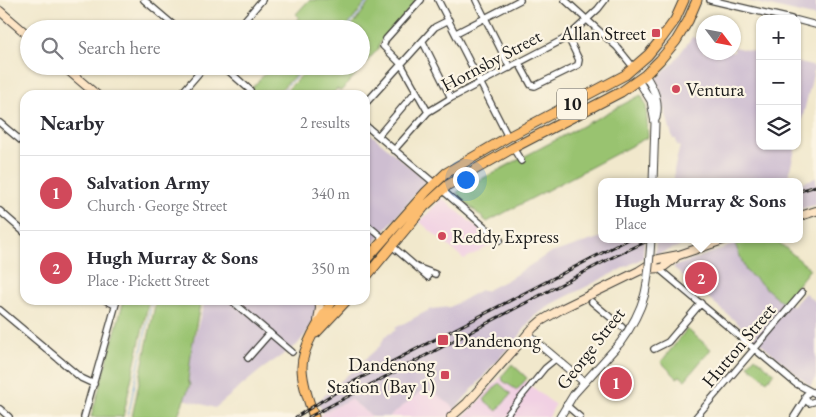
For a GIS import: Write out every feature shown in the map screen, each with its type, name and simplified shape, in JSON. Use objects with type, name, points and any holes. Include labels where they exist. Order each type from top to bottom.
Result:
[{"type":"main road","name":"10","points":[[370,256],[434,183],[473,156],[618,79],[634,68],[662,38],[675,20],[684,0]]},
{"type":"main road","name":"10","points":[[370,272],[424,207],[457,178],[614,96],[642,78],[676,41],[688,21],[697,0]]},
{"type":"main road","points":[[0,11],[20,28]]},
{"type":"main road","points":[[634,68],[642,78]]},
{"type":"main road","points":[[74,75],[91,90]]},
{"type":"main road","points":[[508,137],[514,148]]},
{"type":"main road","points":[[434,183],[442,190]]},
{"type":"main road","points":[[803,215],[816,211]]},
{"type":"main road","points":[[384,239],[392,246]]},
{"type":"main road","points":[[451,417],[468,403],[527,334],[541,321],[639,271],[714,243]]},
{"type":"main road","points":[[318,325],[320,305]]},
{"type":"main road","points":[[314,417],[302,368],[304,352],[318,325],[334,305]]},
{"type":"main road","points":[[313,336],[334,305]]},
{"type":"street","points":[[144,0],[167,20]]},
{"type":"street","points":[[245,20],[262,0]]},
{"type":"street","points":[[420,0],[386,39],[383,46],[401,64],[428,112]]},
{"type":"street","points":[[438,0],[508,137]]},
{"type":"street","points":[[476,0],[510,68]]},
{"type":"street","points":[[456,33],[520,0]]},
{"type":"street","points":[[565,0],[616,47],[634,68]]},
{"type":"street","name":"Hornsby Street","points":[[394,150],[428,112],[568,37],[604,0]]},
{"type":"street","points":[[710,0],[774,15]]},
{"type":"street","points":[[370,98],[438,24],[449,20]]},
{"type":"street","points":[[801,21],[816,25]]},
{"type":"street","points":[[519,63],[531,85],[535,86],[578,65],[579,60],[568,37]]},
{"type":"street","points":[[423,42],[451,98]]},
{"type":"street","points":[[184,90],[197,75]]},
{"type":"street","points":[[233,75],[250,90]]},
{"type":"street","points":[[642,78],[651,101],[655,123],[653,178]]},
{"type":"street","points":[[378,136],[416,91]]},
{"type":"street","points":[[0,123],[20,140]]},
{"type":"street","points":[[370,129],[434,183]]},
{"type":"street","points":[[514,148],[521,161]]},
{"type":"street","points":[[442,190],[500,240]]},
{"type":"street","points":[[0,211],[20,228]]},
{"type":"street","points":[[370,227],[384,239]]},
{"type":"street","name":"George Street","points":[[560,417],[566,405],[584,382],[620,343],[633,324],[643,303],[648,278],[651,243]]},
{"type":"street","points":[[392,246],[428,277]]},
{"type":"street","points":[[661,264],[676,282],[795,383],[805,397],[814,403],[795,416]]},
{"type":"street","points":[[415,266],[435,274]]},
{"type":"street","name":"Hutton Street","points":[[696,417],[802,293]]},
{"type":"street","points":[[592,302],[622,327]]},
{"type":"street","points":[[654,349],[667,343],[701,303]]},
{"type":"street","points":[[84,417],[115,305]]},
{"type":"street","points":[[238,305],[292,352]]},
{"type":"street","points":[[0,310],[81,378],[94,384]]},
{"type":"street","points":[[248,358],[270,333]]},
{"type":"street","points":[[527,334],[584,382]]},
{"type":"street","points":[[505,417],[545,368],[556,359]]},
{"type":"street","points":[[795,383],[814,391]]},
{"type":"street","points":[[795,416],[805,397],[814,391]]},
{"type":"street","points":[[566,405],[580,417]]},
{"type":"street","points":[[0,409],[9,417]]},
{"type":"shaded area","points":[[744,0],[816,0],[816,17],[813,16]]},
{"type":"shaded area","points":[[692,37],[696,38],[696,60],[741,60],[741,49],[756,52],[756,150],[795,150],[788,177],[674,178],[680,146],[677,145],[676,139],[673,139],[656,79],[673,63]]},
{"type":"shaded area","points":[[801,63],[815,67],[801,124]]},
{"type":"shaded area","points":[[370,133],[426,181],[370,248]]},
{"type":"shaded area","points":[[816,178],[816,205],[803,208],[803,182]]},
{"type":"shaded area","points":[[442,198],[494,244],[464,259],[420,222]]},
{"type":"shaded area","points":[[598,238],[598,243],[644,243],[643,258],[556,302],[533,317],[513,345],[509,347],[455,409],[435,393],[420,392],[389,417],[373,417],[350,399],[323,413],[317,402],[380,346],[385,336],[396,330],[395,328],[431,309],[450,307],[481,290],[485,291],[507,280],[548,254]]},
{"type":"shaded area","points":[[656,243],[689,243],[655,255]]},
{"type":"shaded area","points":[[735,244],[748,269],[793,306],[805,293],[816,302],[816,379],[810,386],[673,267]]},
{"type":"shaded area","points":[[204,305],[323,305],[315,316],[310,328],[297,345],[262,369],[215,408],[184,399],[190,386],[188,380],[192,346]]},
{"type":"shaded area","points":[[512,364],[526,376],[524,380],[555,405],[549,417],[462,417],[474,407]]},
{"type":"shaded area","points":[[420,392],[435,393],[455,409],[461,417],[389,417]]},
{"type":"shaded area","points":[[350,399],[373,417],[316,417]]},
{"type":"green space","points":[[309,0],[367,0],[352,20],[296,20],[299,17],[296,14]]},
{"type":"green space","points":[[371,0],[417,0],[380,43],[378,49],[370,58],[370,20],[357,20]]},
{"type":"green space","points":[[264,75],[296,75],[280,90],[250,90]]},
{"type":"green space","points":[[302,75],[355,75],[342,90],[287,90]]},
{"type":"green space","points":[[641,95],[646,105],[648,137],[487,222],[458,195],[457,192]]},
{"type":"green space","points":[[780,243],[810,269],[783,303],[746,271],[735,244]]},
{"type":"green space","points":[[123,305],[148,305],[123,417],[91,417]]},
{"type":"green space","points":[[155,305],[200,305],[192,346],[188,380],[190,385],[177,417],[132,417]]},
{"type":"green space","points":[[687,329],[711,349],[685,380],[680,376],[677,378],[661,362]]},
{"type":"green space","points":[[755,357],[774,373],[767,381],[748,365]]},
{"type":"green space","points":[[512,364],[527,378],[517,390],[503,381],[502,376]]},
{"type":"green space","points":[[499,383],[511,394],[497,411],[484,400]]},
{"type":"waterway","points":[[354,20],[369,0]]},
{"type":"waterway","points":[[283,90],[298,75]]},
{"type":"waterway","points":[[128,417],[151,305]]},
{"type":"railway","points":[[803,190],[816,186]]},
{"type":"railway","points":[[296,417],[349,384],[621,243]]},
{"type":"railway","points":[[309,417],[613,257],[643,243]]},
{"type":"place","name":"Allan Street","points":[[656,33]]},
{"type":"place","name":"Ventura","points":[[676,89]]},
{"type":"place","name":"Reddy Express","points":[[442,236]]},
{"type":"place","name":"Hugh Murray & Sons","points":[[701,278]]},
{"type":"place","name":"Dandenong","points":[[443,340]]},
{"type":"place","name":"Dandenong Station (Bay 1)","points":[[445,375]]},
{"type":"place","name":"Salvation Army","points":[[616,383]]}]
